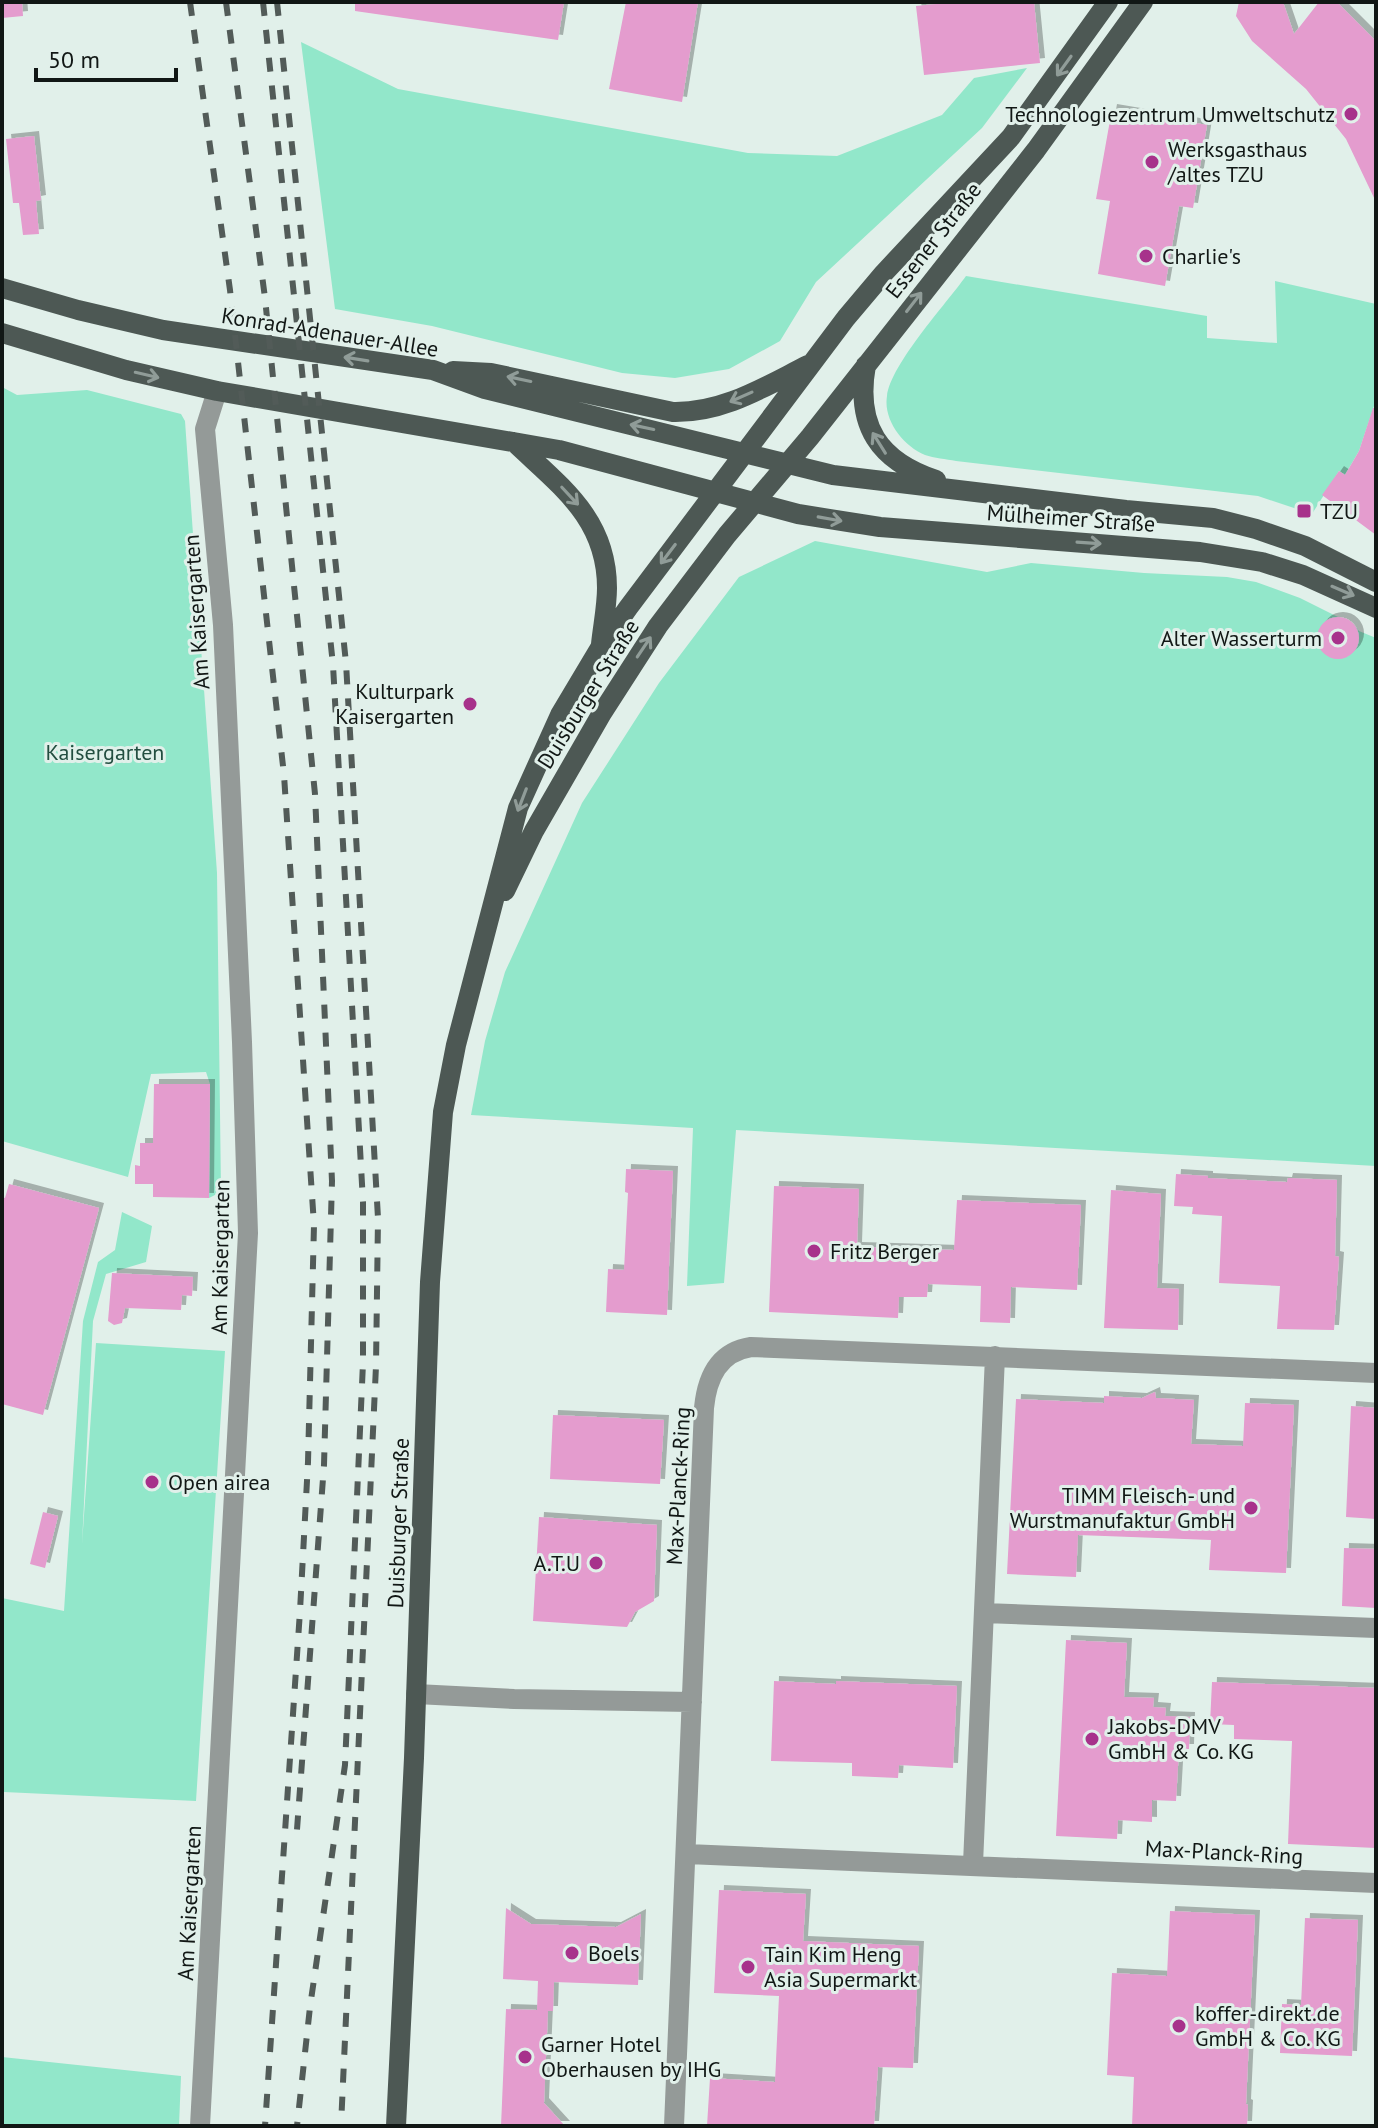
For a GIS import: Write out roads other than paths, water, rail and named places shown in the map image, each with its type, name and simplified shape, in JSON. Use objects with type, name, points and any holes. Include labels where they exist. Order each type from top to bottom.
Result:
[{"type":"main road","name":"Essener Straße","points":[[715,491],[884,273],[1011,137],[1108,2]]},
{"type":"main road","name":"Essener Straße","points":[[754,503],[1036,150],[1143,2]]},
{"type":"main road","name":"Konrad-Adenauer-Allee","points":[[2,288],[163,330],[433,370],[485,389],[788,464]]},
{"type":"main road","points":[[2,333],[126,370],[217,391],[559,450],[754,503]]},
{"type":"main road","points":[[433,370],[491,373],[673,412],[694,412],[732,402],[812,363]]},
{"type":"main road","points":[[866,363],[864,409],[886,455],[904,467],[970,492]]},
{"type":"main road","points":[[514,442],[574,498],[601,546],[607,588],[600,648]]},
{"type":"main road","name":"Mülheimer Straße","points":[[788,464],[833,475],[1213,518],[1305,546],[1376,582]]},
{"type":"main road","name":"Duisburger Straße","points":[[396,2126],[416,1694],[430,1282],[438,1157],[456,1045],[511,831],[527,785],[560,715],[600,648],[715,491]]},
{"type":"main road","name":"Mülheimer Straße","points":[[754,503],[880,527],[1230,556],[1303,575],[1376,608]]},
{"type":"main road","name":"Duisburger Straße","points":[[488,927],[534,831],[625,674],[754,503]]},
{"type":"street","name":"Am Kaisergarten","points":[[200,2126],[248,1233],[223,625],[205,429],[217,391]]},
{"type":"street","name":"Max-Planck-Ring","points":[[674,2126],[705,1402],[709,1381],[718,1364],[733,1352],[751,1347],[1376,1373]]},
{"type":"street","points":[[973,1864],[995,1356]]},
{"type":"street","points":[[984,1613],[1376,1628]]},
{"type":"street","points":[[416,1694],[692,1702]]},
{"type":"street","name":"Max-Planck-Ring","points":[[687,1854],[1376,1883]]},
{"type":"railway","points":[[190,2],[230,290],[284,775],[314,1225],[308,1462],[300,1611],[265,2126]]},
{"type":"railway","points":[[226,2],[265,298],[315,794],[332,1181],[324,1465],[296,1843]]},
{"type":"railway","points":[[263,2],[333,665],[363,1202],[363,1363],[345,1765],[310,2007],[297,2126]]},
{"type":"railway","points":[[277,2],[346,663],[378,1218],[376,1366],[341,2126]]},
{"type":"place","name":"Technologiezentrum Umweltschutz","points":[[1351,114]]},
{"type":"place","name":"Werksgasthaus /altes TZU","points":[[1152,162]]},
{"type":"place","name":"Charlie's","points":[[1146,256]]},
{"type":"place","name":"TZU","points":[[1304,511]]},
{"type":"place","name":"Alter Wasserturm","points":[[1338,638]]},
{"type":"place","name":"Kulturpark Kaisergarten","points":[[470,704]]},
{"type":"place","name":"Fritz Berger","points":[[814,1251]]},
{"type":"place","name":"Open airea","points":[[152,1482]]},
{"type":"place","name":"TIMM Fleisch- und Wurstmanufaktur GmbH","points":[[1251,1508]]},
{"type":"place","name":"A.T.U","points":[[596,1563]]},
{"type":"place","name":"Jakobs-DMV GmbH & Co. KG","points":[[1092,1739]]},
{"type":"place","name":"Boels","points":[[572,1953]]},
{"type":"place","name":"Tain Kim Heng Asia Supermarkt","points":[[748,1967]]},
{"type":"place","name":"koffer-direkt.de GmbH & Co. KG","points":[[1179,2026]]},
{"type":"place","name":"Garner Hotel Oberhausen by IHG","points":[[525,2057]]},
{"type":"park label","name":"Kaisergarten","points":[[105,752]]}]
